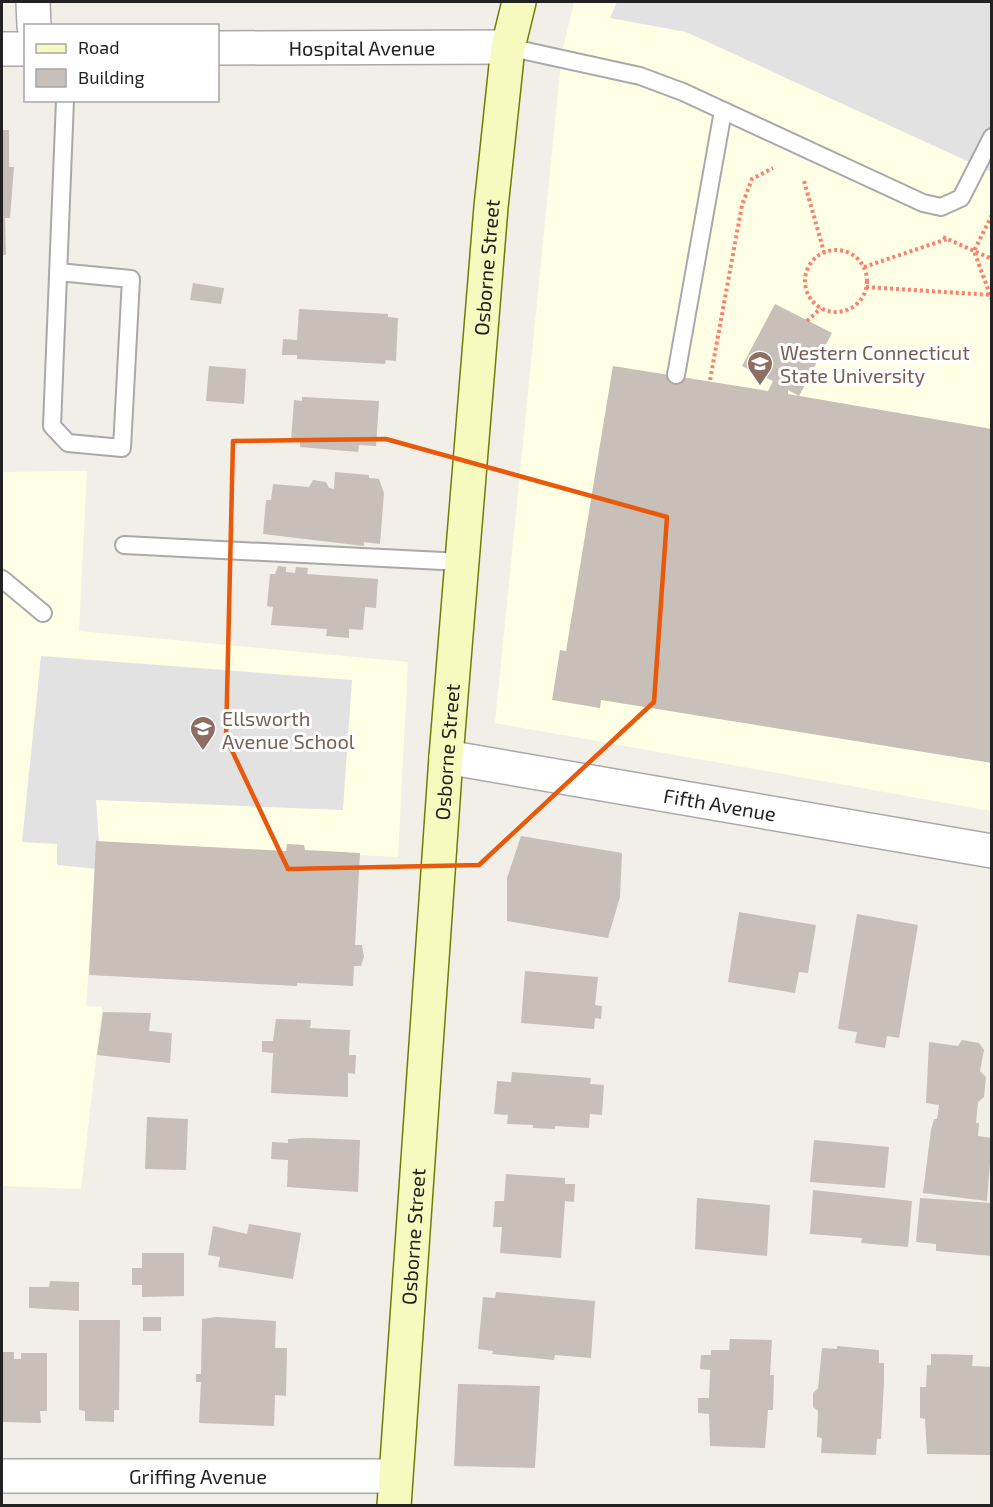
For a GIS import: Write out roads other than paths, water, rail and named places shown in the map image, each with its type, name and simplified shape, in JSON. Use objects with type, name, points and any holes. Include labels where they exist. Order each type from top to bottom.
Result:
[{"type":"main road","name":"Osborne Street","points":[[394,1491],[446,757],[490,219],[508,47],[519,2]]},
{"type":"street","points":[[33,2],[34,24]]},
{"type":"street","name":"Hospital Avenue","points":[[219,48],[508,47]]},
{"type":"street","points":[[2,49],[24,49]]},
{"type":"street","name":"Fifth Avenue","points":[[446,757],[992,851]]},
{"type":"street","name":"Griffing Avenue","points":[[2,1476],[394,1491]]},
{"type":"lane","points":[[508,47],[640,76],[723,111],[923,203],[941,207],[961,198],[992,137]]},
{"type":"lane","points":[[58,272],[131,279],[122,448],[68,443],[52,426],[58,272],[65,102]]},
{"type":"lane","points":[[676,375],[723,111]]},
{"type":"lane","points":[[124,545],[462,562]]},
{"type":"lane","points":[[2,579],[43,613]]},
{"type":"place","name":"Western Connecticut State University","points":[[760,387]]},
{"type":"place","name":"Ellsworth Avenue School","points":[[203,752]]}]
